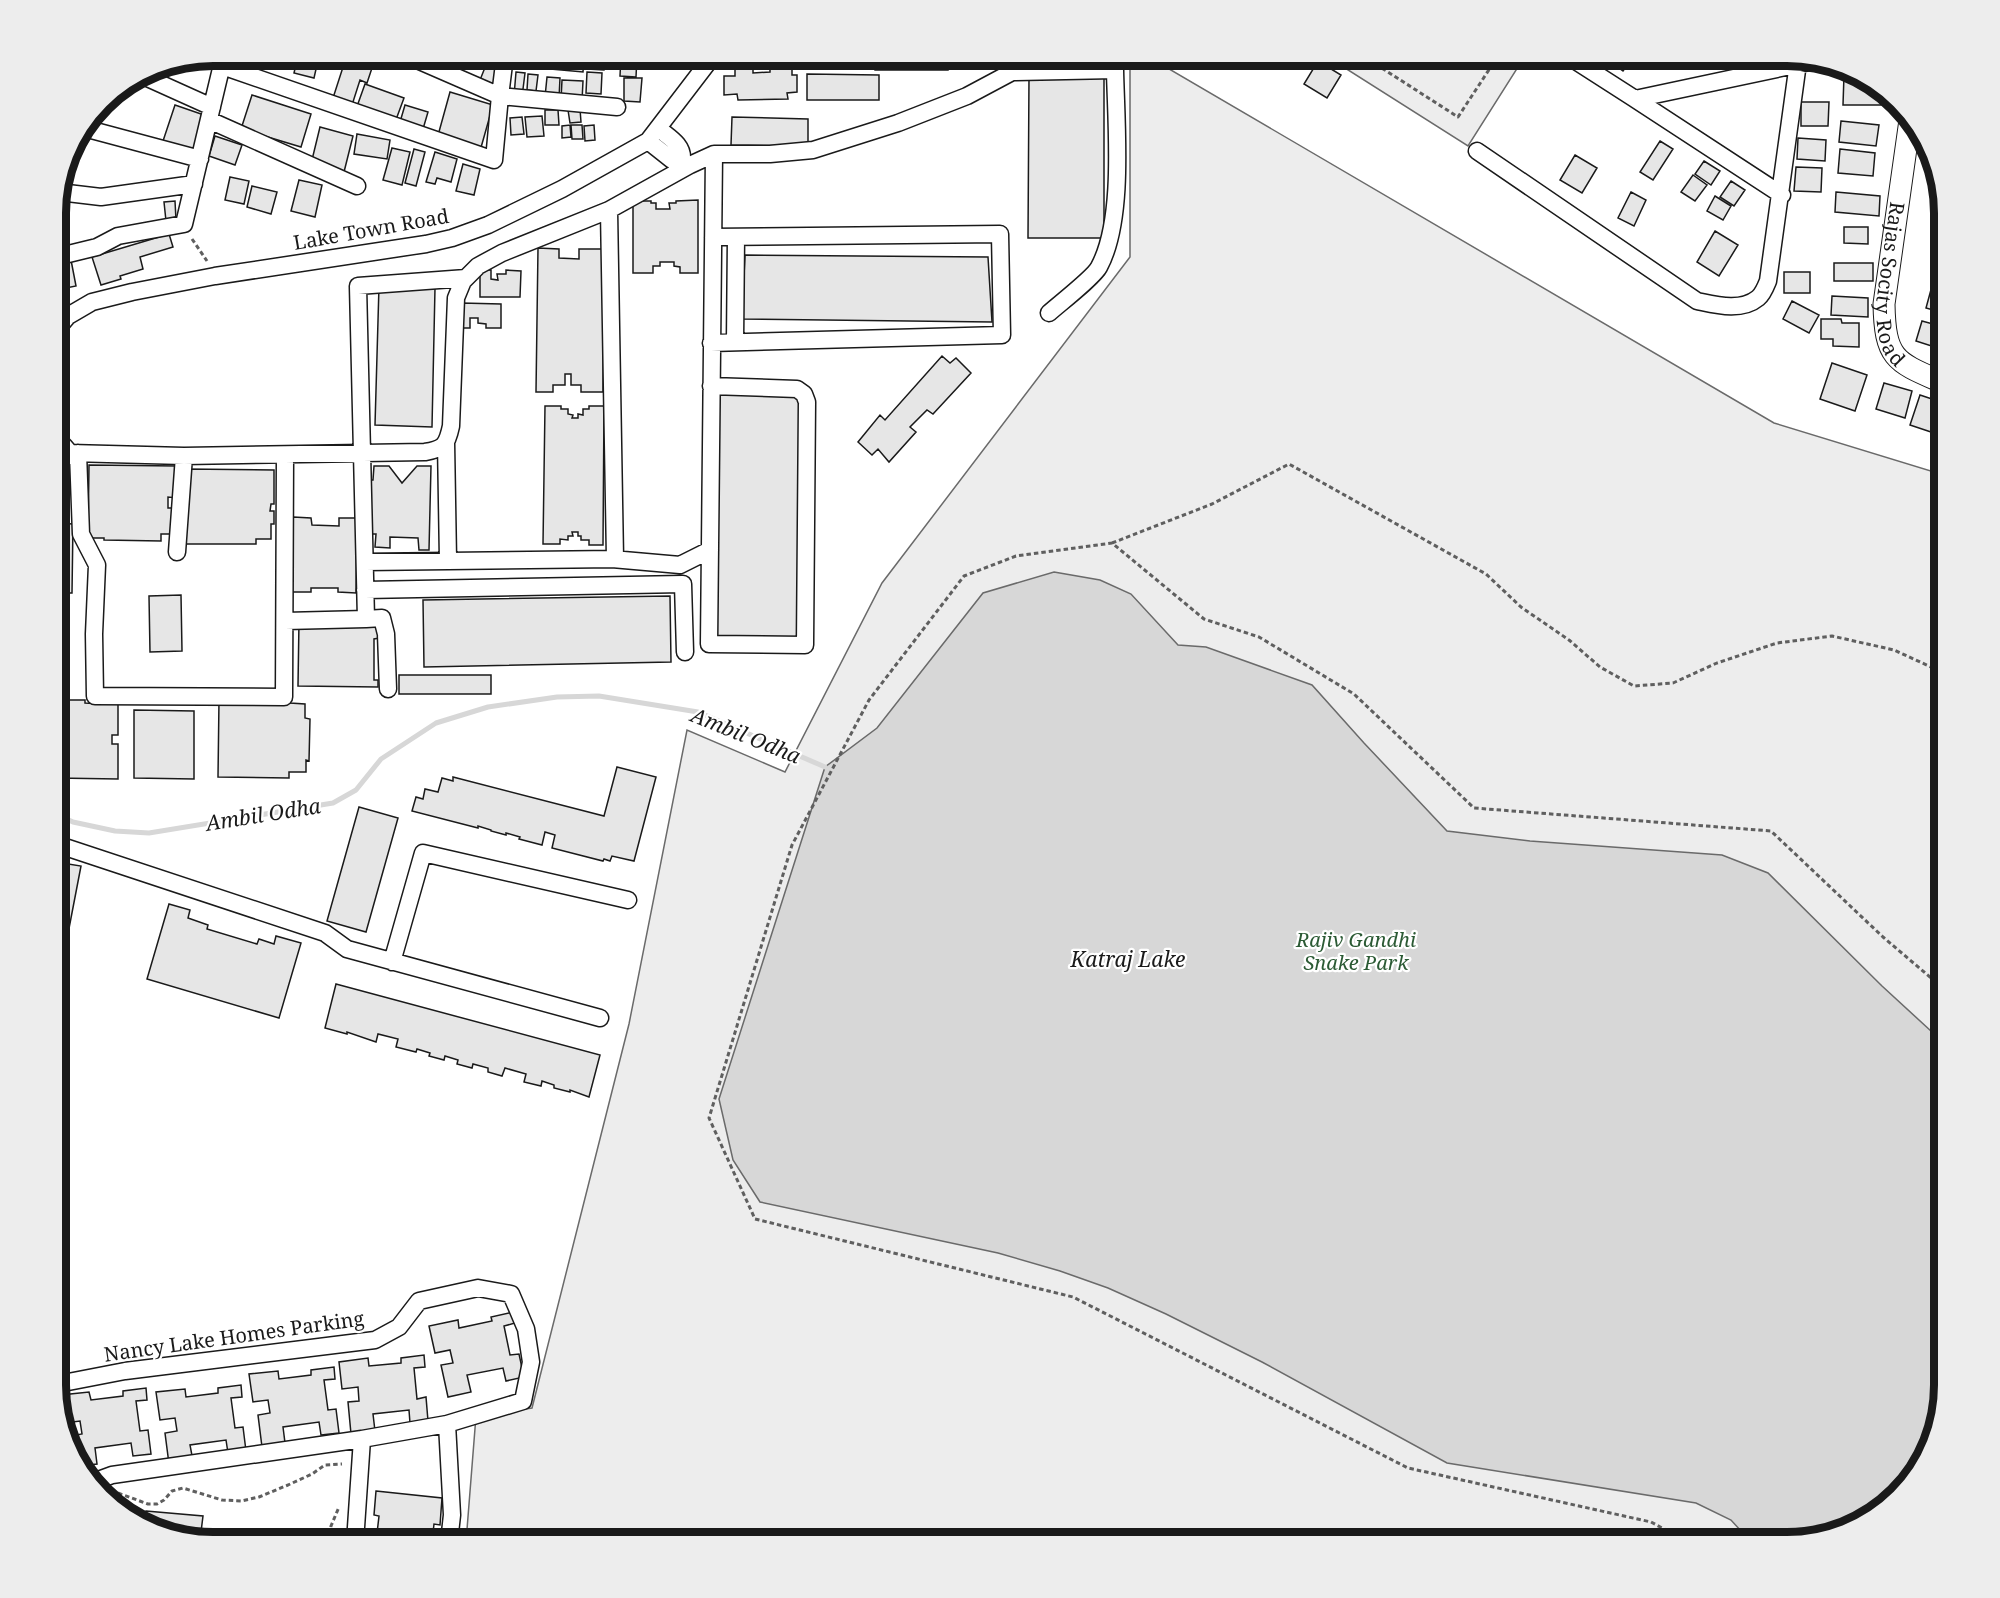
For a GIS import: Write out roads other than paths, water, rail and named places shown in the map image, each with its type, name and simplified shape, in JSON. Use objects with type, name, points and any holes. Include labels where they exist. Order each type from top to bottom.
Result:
[{"type":"street","points":[[66,254],[98,246],[118,236],[184,224],[222,66]]},
{"type":"street","points":[[237,66],[494,160],[504,66]]},
{"type":"street","points":[[431,66],[500,96],[617,107]]},
{"type":"street","name":"Lake Town Road","points":[[66,318],[92,302],[132,292],[215,276],[426,244],[452,238],[488,225],[561,189],[653,134],[705,66]]},
{"type":"street","points":[[1584,66],[1782,195]]},
{"type":"street","points":[[1635,99],[1787,66]]},
{"type":"street","points":[[1477,151],[1697,301],[1730,307],[1744,305],[1759,297],[1768,281],[1805,67]]},
{"type":"street","points":[[448,560],[446,442],[451,426],[456,298],[466,278],[478,266],[502,253],[609,210],[686,162],[714,154],[770,154],[823,147],[898,123],[957,100],[1011,72],[1114,70],[1116,164],[1113,230],[1099,268],[1049,314]]},
{"type":"street","points":[[150,80],[210,114],[357,186]]},
{"type":"street","points":[[92,130],[200,159]]},
{"type":"street","name":"Rajas Socity Road","points":[[1909,132],[1884,304],[1884,332],[1891,352],[1908,367],[1934,379]]},
{"type":"street","points":[[653,134],[672,160],[686,162]]},
{"type":"street","points":[[711,386],[797,389],[804,394],[807,402],[804,645],[710,644],[711,343],[714,154]]},
{"type":"street","points":[[68,193],[101,197],[194,184]]},
{"type":"street","points":[[609,210],[615,559],[612,559]]},
{"type":"street","points":[[711,343],[1002,335],[1000,234],[713,237]]},
{"type":"street","points":[[735,342],[736,237]]},
{"type":"street","points":[[366,619],[358,286],[466,278]]},
{"type":"street","points":[[66,447],[74,453],[285,456],[425,452],[439,450],[446,442]]},
{"type":"street","points":[[74,453],[81,534],[97,565],[94,634],[95,696],[284,697],[285,456]]},
{"type":"street","points":[[66,458],[74,453]]},
{"type":"street","points":[[177,552],[184,456]]},
{"type":"street","points":[[365,562],[612,559],[680,565],[710,550]]},
{"type":"street","points":[[365,590],[683,584],[685,652]]},
{"type":"street","points":[[285,621],[382,618],[386,634],[388,689]]},
{"type":"street","points":[[66,847],[325,933],[347,949],[600,1018]]},
{"type":"street","points":[[392,962],[423,853],[628,900]]},
{"type":"street","name":"Nancy Lake Homes Parking","points":[[66,1382],[124,1371],[375,1340],[399,1327],[419,1301],[478,1288],[511,1294],[526,1329],[531,1362],[523,1401],[447,1424],[362,1439],[112,1475],[100,1479]]},
{"type":"street","points":[[447,1424],[452,1515],[450,1532]]},
{"type":"street","points":[[356,1532],[362,1439]]},
{"type":"water","name":"Katraj Lake","points":[[1054,572],[1100,580],[1131,594],[1178,645],[1206,647],[1312,685],[1447,831],[1530,841],[1722,855],[1768,873],[1882,986],[1934,1034],[1934,1395],[1923,1442],[1898,1482],[1877,1502],[1844,1521],[1797,1532],[1742,1532],[1731,1520],[1696,1503],[1447,1463],[1262,1362],[1108,1288],[998,1253],[760,1202],[733,1160],[719,1099],[825,767],[877,728],[983,593]]},
{"type":"waterway","name":"Ambil Odha","points":[[66,819],[115,831],[149,833],[333,803],[356,790],[381,759],[436,723],[488,707],[557,697],[599,696],[698,712],[825,767]]},
{"type":"park label","name":"Rajiv Gandhi Snake Park","points":[[1356,950]]}]
